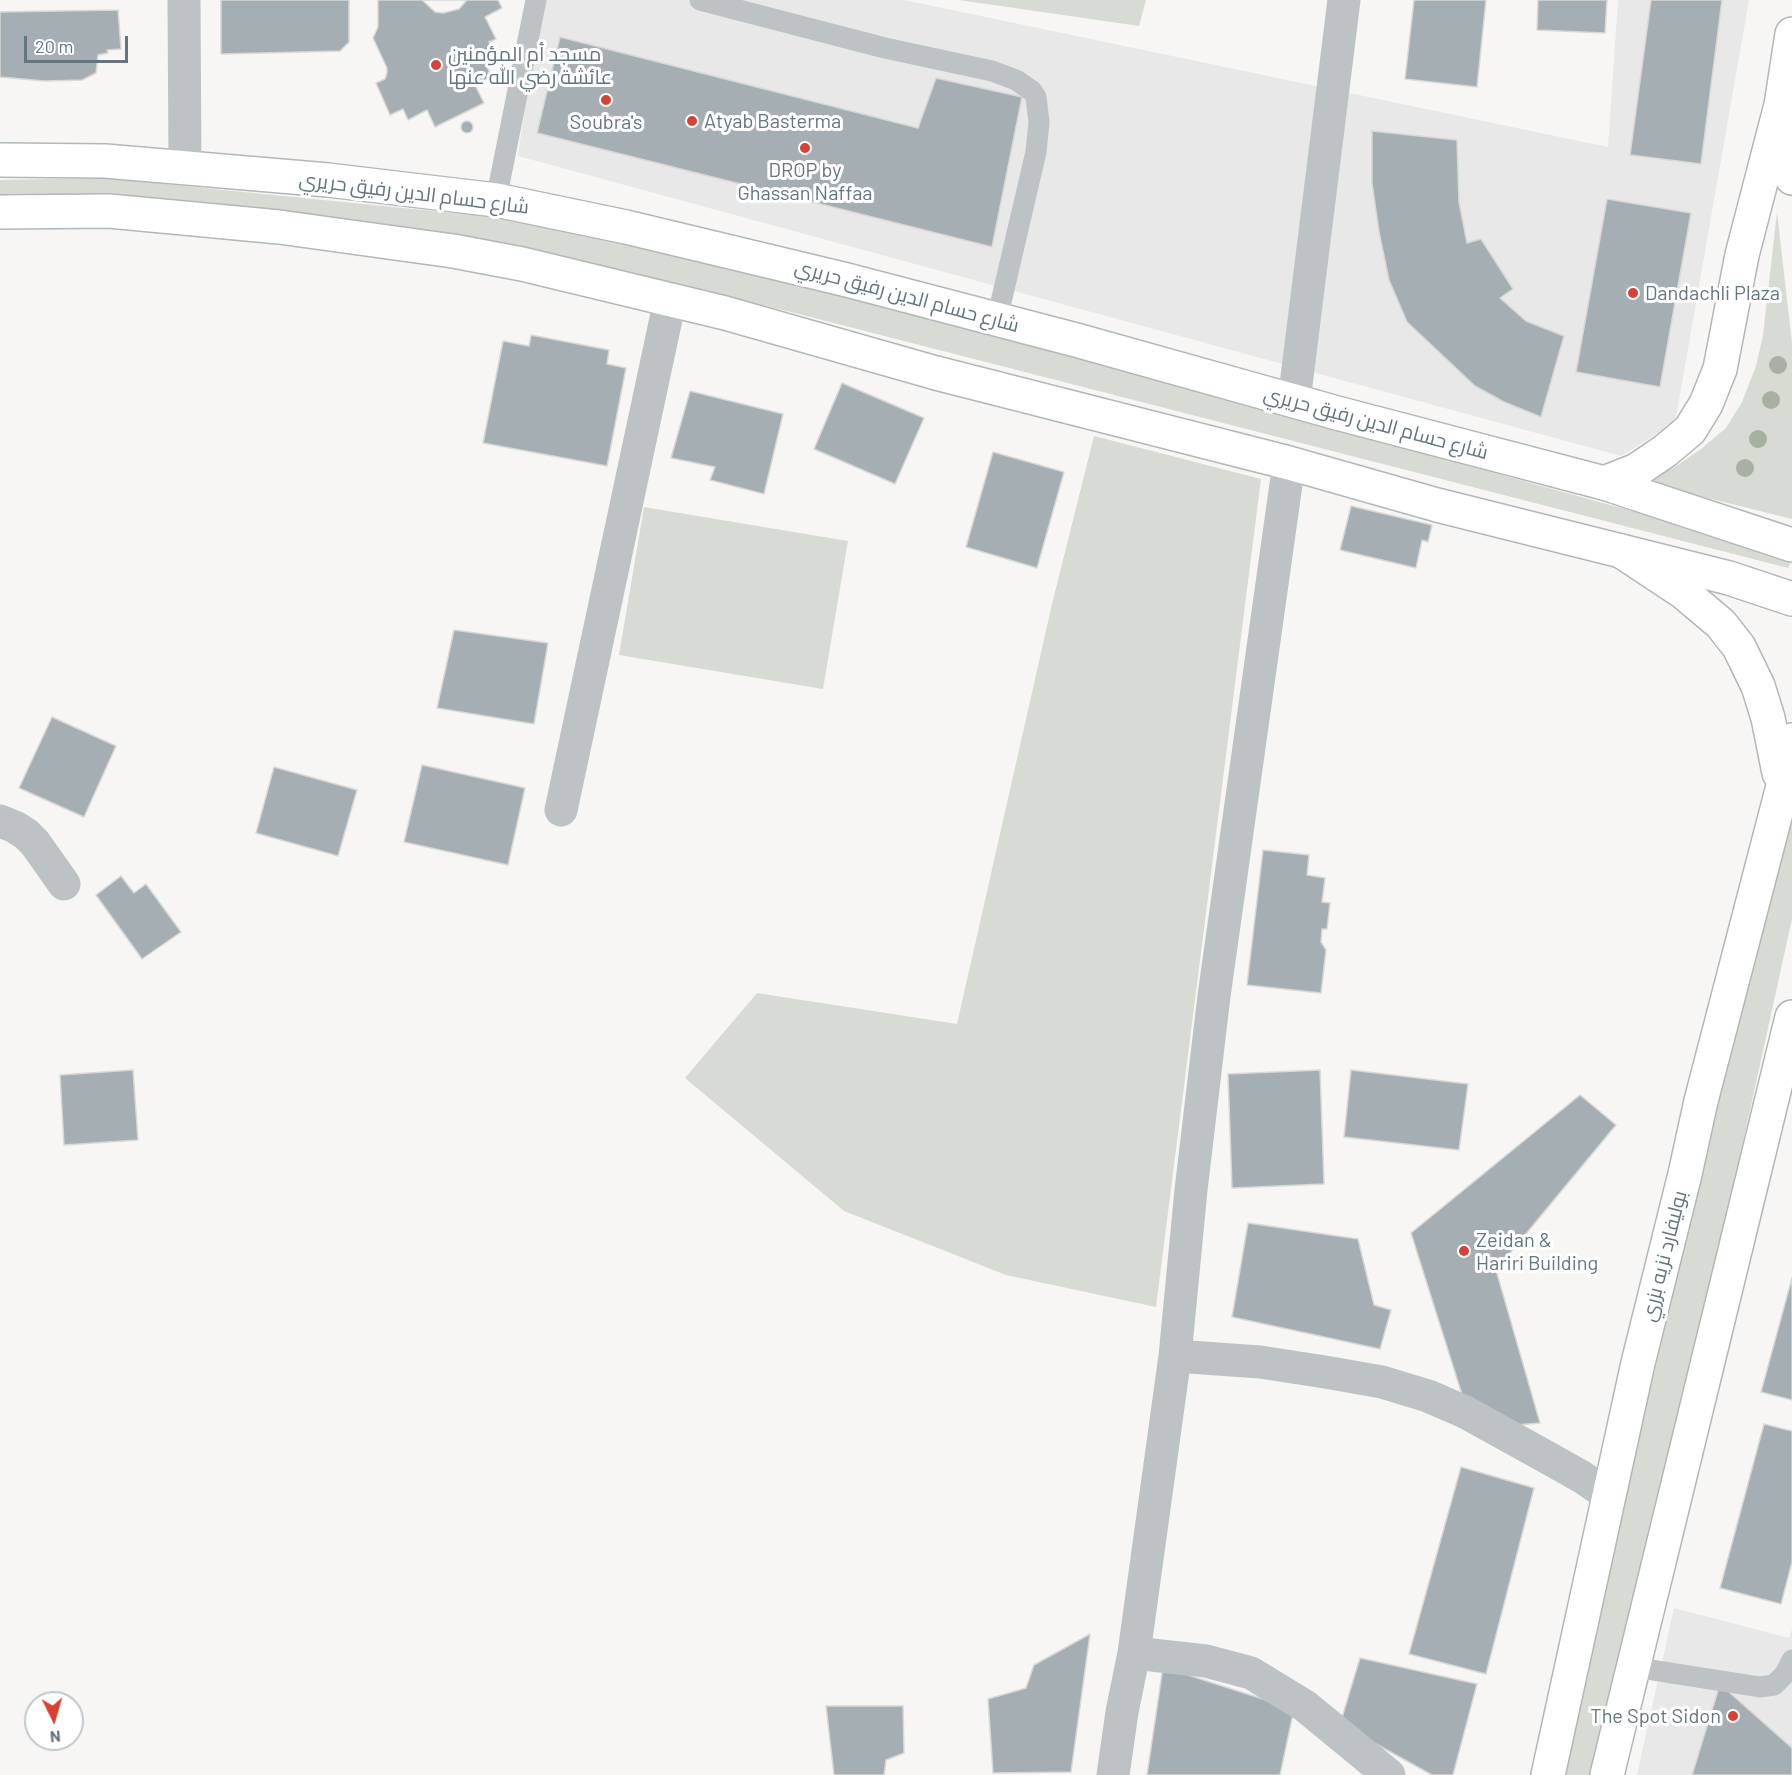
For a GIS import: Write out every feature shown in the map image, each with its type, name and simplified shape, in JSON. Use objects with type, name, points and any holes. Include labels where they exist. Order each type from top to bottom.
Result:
[{"type":"main road","points":[[1604,483],[1637,470],[1665,451],[1690,430],[1706,404],[1720,369],[1742,255],[1781,105],[1792,34]]},
{"type":"main road","points":[[1781,105],[1792,178]]},
{"type":"main road","name":"شارع حسام الدين رفيق حريري","points":[[0,160],[105,161],[185,167],[328,180],[496,200],[724,249],[997,319],[1604,483],[1792,545]]},
{"type":"main road","points":[[0,212],[109,211],[279,227],[465,253],[522,264],[725,313],[936,373],[1288,463],[1437,505],[1730,579],[1792,599]]},
{"type":"main road","points":[[1621,551],[1683,592],[1721,624],[1739,647],[1758,686],[1768,718],[1782,790]]},
{"type":"main road","name":"بوليفارد نزيه بزري","points":[[1548,1775],[1608,1496],[1701,1101],[1782,790],[1792,740]]},
{"type":"main road","points":[[1607,1775],[1792,1017]]},
{"type":"street","points":[[184,0],[185,167]]},
{"type":"street","points":[[1294,401],[1344,0]]},
{"type":"street","points":[[561,810],[670,300]]},
{"type":"street","points":[[1113,1775],[1122,1712],[1134,1653],[1175,1356],[1191,1190],[1214,996],[1288,463]]},
{"type":"street","points":[[0,821],[26,834],[64,884]]},
{"type":"street","points":[[1175,1356],[1260,1362],[1325,1372],[1382,1382],[1428,1396],[1506,1434],[1582,1477],[1608,1496]]},
{"type":"street","points":[[1134,1653],[1206,1661],[1251,1673],[1305,1706],[1389,1775]]},
{"type":"lane","points":[[496,200],[536,0]]},
{"type":"lane","points":[[700,0],[885,48],[992,71],[1016,80],[1032,91],[1036,97],[1039,122],[1036,152],[997,319]]},
{"type":"lane","points":[[1633,1667],[1760,1687],[1774,1685],[1785,1674],[1792,1660]]},
{"type":"shaded area","points":[[540,0],[904,0],[1608,147],[1618,0],[1749,0],[1675,423],[1621,456],[518,156]]},
{"type":"shaded area","points":[[959,0],[1146,0],[1139,26]]},
{"type":"shaded area","points":[[104,178],[493,217],[793,280],[1792,555],[1792,558],[1788,568],[787,311],[489,242],[0,202],[0,180]]},
{"type":"shaded area","points":[[1777,212],[1792,343],[1792,519],[1639,481],[1673,468],[1701,449],[1726,428],[1742,402],[1756,366],[1763,335]]},
{"type":"shaded area","points":[[1094,436],[1261,479],[1156,1307],[1006,1275],[844,1211],[685,1078],[757,993],[957,1024],[1052,604]]},
{"type":"shaded area","points":[[644,507],[848,541],[823,689],[619,655]]},
{"type":"shaded area","points":[[1792,796],[1792,919],[1736,1174],[1590,1775],[1560,1775],[1683,1249]]},
{"type":"shaded area","points":[[1674,1608],[1789,1638],[1792,1629],[1792,1775],[1637,1775]]},
{"type":"building","points":[[221,0],[349,0],[349,42],[340,51],[221,54]]},
{"type":"building","name":"مسجد أم المؤمنين عائشة رضي الله عنها","points":[[378,0],[498,0],[502,8],[485,17],[496,39],[489,42],[497,57],[485,63],[492,77],[475,85],[484,103],[435,127],[427,110],[408,120],[403,109],[390,115],[376,83],[385,79],[387,73],[387,68],[373,38],[378,27]]},
{"type":"building","points":[[422,0],[467,0],[459,9],[443,13],[435,12]]},
{"type":"building","points":[[1414,0],[1486,0],[1477,87],[1405,79]]},
{"type":"building","points":[[1538,0],[1607,0],[1605,33],[1537,30]]},
{"type":"building","points":[[1651,0],[1722,0],[1701,164],[1630,155]]},
{"type":"building","points":[[118,10],[121,49],[107,50],[108,53],[98,55],[96,73],[82,80],[45,81],[0,77],[0,12]]},
{"type":"building","points":[[560,37],[918,128],[936,78],[1022,97],[992,247],[537,133]]},
{"type":"building","points":[[469,121],[472,122],[472,132],[465,133],[462,132],[461,125],[462,122]]},
{"type":"building","points":[[1372,131],[1457,140],[1459,202],[1467,243],[1481,239],[1513,289],[1500,298],[1526,321],[1564,336],[1541,417],[1504,402],[1475,386],[1407,322],[1389,280],[1379,232],[1372,183]]},
{"type":"building","name":"Dandachli Plaza","points":[[1607,199],[1691,213],[1660,387],[1576,372]]},
{"type":"building","points":[[531,335],[609,350],[607,364],[626,368],[607,466],[483,443],[503,341],[529,346]]},
{"type":"building","points":[[842,383],[924,418],[895,484],[814,449]]},
{"type":"building","points":[[690,391],[783,414],[764,494],[710,480],[715,467],[671,458]]},
{"type":"building","points":[[993,452],[1064,472],[1037,568],[966,547]]},
{"type":"building","points":[[1351,506],[1432,525],[1428,542],[1422,540],[1416,568],[1340,550]]},
{"type":"building","points":[[454,630],[548,643],[534,724],[437,708]]},
{"type":"building","points":[[52,717],[116,746],[84,817],[19,788]]},
{"type":"building","points":[[422,765],[525,788],[508,865],[404,842]]},
{"type":"building","points":[[274,767],[357,790],[338,856],[256,833]]},
{"type":"building","points":[[1263,850],[1309,855],[1307,875],[1325,878],[1322,902],[1330,903],[1327,929],[1322,929],[1321,942],[1326,950],[1321,993],[1247,985]]},
{"type":"building","points":[[121,876],[134,893],[146,884],[181,932],[142,959],[96,895]]},
{"type":"building","points":[[133,1070],[138,1140],[64,1145],[60,1075]]},
{"type":"building","points":[[1320,1070],[1324,1184],[1232,1188],[1228,1074]]},
{"type":"building","points":[[1351,1070],[1468,1084],[1459,1150],[1344,1137]]},
{"type":"building","name":"Zeidan & Hariri Building","points":[[1580,1095],[1616,1125],[1496,1270],[1540,1423],[1504,1426],[1465,1404],[1411,1233]]},
{"type":"building","points":[[1248,1223],[1358,1239],[1374,1305],[1391,1310],[1380,1349],[1232,1317]]},
{"type":"building","points":[[1792,1278],[1792,1400],[1761,1392]]},
{"type":"building","points":[[1764,1424],[1792,1431],[1792,1562],[1781,1604],[1720,1588]]},
{"type":"building","points":[[1461,1467],[1534,1488],[1486,1674],[1409,1654]]},
{"type":"building","points":[[1090,1634],[1071,1772],[993,1773],[988,1699],[1026,1688],[1034,1665]]},
{"type":"building","points":[[1360,1658],[1477,1684],[1453,1775],[1432,1775],[1340,1724]]},
{"type":"building","points":[[1163,1667],[1294,1709],[1280,1775],[1147,1775]]},
{"type":"building","name":"The Spot Sidon","points":[[1720,1684],[1792,1748],[1792,1775],[1692,1775]]},
{"type":"building","points":[[826,1706],[903,1706],[904,1753],[886,1760],[884,1775],[834,1775]]},
{"type":"place","name":"مسجد أم المؤمنين عائشة رضي الله عنها","points":[[436,65]]},
{"type":"place","name":"Soubra's","points":[[606,100]]},
{"type":"place","name":"Atyab Basterma","points":[[692,121]]},
{"type":"place","name":"DROP by Ghassan Naffaa","points":[[805,148]]},
{"type":"place","name":"Dandachli Plaza","points":[[1633,293]]},
{"type":"place","name":"Zeidan & Hariri Building","points":[[1464,1251]]},
{"type":"place","name":"The Spot Sidon","points":[[1733,1716]]}]
